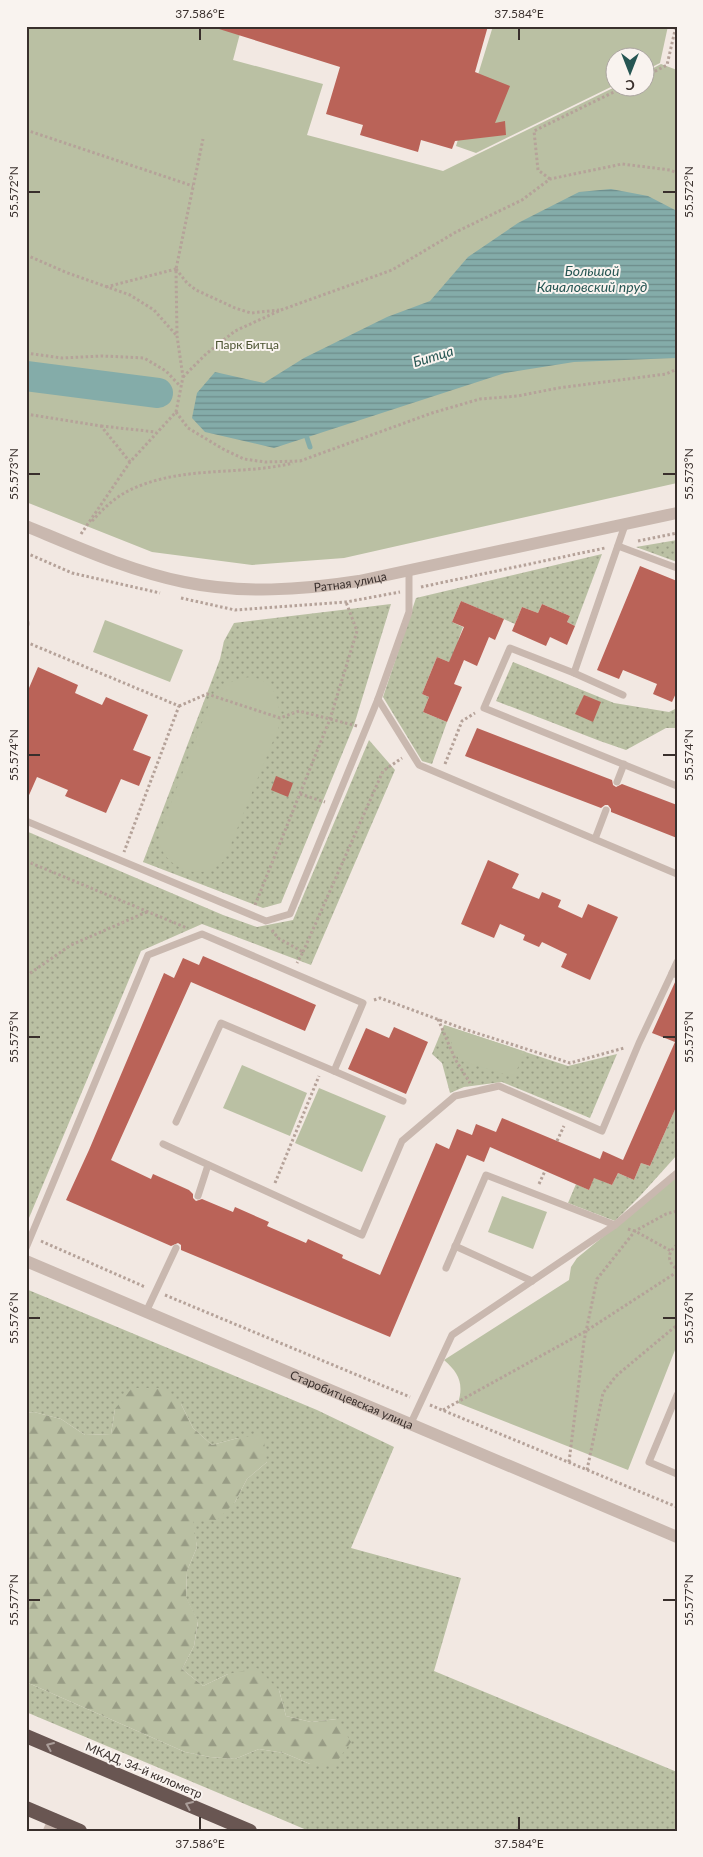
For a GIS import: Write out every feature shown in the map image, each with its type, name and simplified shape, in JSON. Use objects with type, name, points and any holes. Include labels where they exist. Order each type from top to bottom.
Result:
[{"type":"highway","name":"МКАД, 34-й километр","points":[[26,1736],[250,1831]]},
{"type":"highway","points":[[26,1808],[51,1825],[80,1831]]},
{"type":"street","name":"Ратная улица","points":[[26,526],[74,546],[141,570],[185,582],[227,588],[269,590],[316,588],[409,571],[677,513]]},
{"type":"street","name":"Старобитцевская улица","points":[[26,1261],[677,1537]]},
{"type":"lane","points":[[574,673],[625,525]]},
{"type":"lane","points":[[618,546],[677,568]]},
{"type":"lane","points":[[26,821],[266,921],[290,914],[378,699],[409,612],[409,571]]},
{"type":"lane","points":[[622,695],[574,673],[510,648],[484,708],[677,786]]},
{"type":"lane","points":[[378,699],[419,765],[677,874]]},
{"type":"lane","points":[[617,782],[624,764]]},
{"type":"lane","points":[[595,839],[606,810]]},
{"type":"lane","points":[[26,1248],[148,955],[202,934],[363,1003],[334,1071]]},
{"type":"lane","points":[[164,1144],[362,1235],[402,1141],[455,1096],[499,1086],[602,1131],[639,1043],[674,974],[677,962]]},
{"type":"lane","points":[[176,1122],[221,1023],[403,1101]]},
{"type":"lane","points":[[198,1196],[208,1165]]},
{"type":"lane","points":[[411,1423],[452,1335],[615,1225],[677,1173]]},
{"type":"lane","points":[[446,1268],[486,1175],[615,1225]]},
{"type":"lane","points":[[455,1246],[532,1281]]},
{"type":"lane","points":[[146,1312],[176,1248]]},
{"type":"lane","points":[[677,1395],[649,1462],[677,1474]]},
{"type":"path","points":[[656,71],[667,65],[676,26]]},
{"type":"path","points":[[550,179],[538,170],[534,131],[606,96]]},
{"type":"path","points":[[26,130],[194,186]]},
{"type":"path","points":[[80,536],[130,462],[176,412],[183,377],[177,336],[176,269],[203,139]]},
{"type":"path","points":[[183,377],[206,354],[235,331],[281,310],[392,270],[456,232],[522,200],[550,179],[622,164],[670,170],[677,173]]},
{"type":"path","points":[[27,256],[65,272],[130,295],[154,310],[177,336]]},
{"type":"path","points":[[176,269],[187,283],[196,290],[235,308],[251,313],[281,310]]},
{"type":"path","points":[[106,287],[176,269]]},
{"type":"path","points":[[26,353],[62,358],[103,356],[144,358],[166,371],[181,387]]},
{"type":"path","points":[[86,527],[129,490],[166,478],[188,474],[264,468],[300,461],[432,413],[480,399],[518,396],[558,388],[666,374],[677,369]]},
{"type":"path","points":[[176,412],[188,428],[223,450],[244,459],[265,462],[300,461]]},
{"type":"path","points":[[26,414],[101,426],[157,432]]},
{"type":"path","points":[[101,426],[130,462]]},
{"type":"path","points":[[251,915],[330,719],[357,631],[346,602]]},
{"type":"path","points":[[26,642],[179,706]]},
{"type":"path","points":[[121,861],[179,706],[206,694],[280,718],[299,711],[366,728]]},
{"type":"path","points":[[440,774],[462,721],[484,708]]},
{"type":"path","points":[[292,973],[383,771],[411,752]]},
{"type":"path","points":[[300,794],[334,805]]},
{"type":"path","points":[[26,861],[202,934]]},
{"type":"path","points":[[26,976],[71,945],[148,912]]},
{"type":"path","points":[[278,938],[303,952]]},
{"type":"path","points":[[363,1003],[380,998],[464,1029],[570,1063],[639,1043]]},
{"type":"path","points":[[438,1019],[455,1059],[476,1091]]},
{"type":"path","points":[[270,1193],[323,1066]]},
{"type":"path","points":[[557,1141],[568,1116]]},
{"type":"path","points":[[569,1462],[586,1331],[597,1279],[635,1231],[666,1214],[677,1211]]},
{"type":"path","points":[[615,1225],[635,1231],[670,1251]]},
{"type":"path","points":[[31,1237],[155,1291],[677,1507]]},
{"type":"path","points":[[443,1410],[586,1331],[677,1271],[670,1260],[670,1251],[677,1244]]},
{"type":"path","points":[[587,1470],[603,1393],[616,1376],[677,1325]]},
{"type":"green space","name":"Парк Битца","points":[[26,26],[242,26],[233,60],[323,84],[307,135],[443,171],[606,91],[606,98],[656,98],[656,67],[661,64],[677,70],[677,483],[344,558],[252,565],[152,552],[26,502]]},
{"type":"green space","points":[[493,26],[668,26],[660,63],[656,65],[656,48],[606,48],[606,89],[476,153],[456,146]]},
{"type":"green space","points":[[677,540],[677,562],[636,547]]},
{"type":"green space","points":[[602,554],[575,626],[567,622],[570,616],[542,604],[538,613],[522,607],[515,624],[461,601],[452,622],[463,627],[458,641],[465,644],[456,665],[437,657],[422,694],[429,697],[423,712],[447,722],[432,764],[422,761],[383,697],[416,598]]},
{"type":"green space","points":[[391,604],[354,725],[281,903],[263,908],[143,862],[220,659],[224,641],[234,623]]},
{"type":"green space","points":[[105,620],[183,650],[170,682],[93,652]]},
{"type":"green space","points":[[513,662],[614,703],[669,712],[677,708],[677,728],[666,728],[626,750],[496,701]]},
{"type":"green space","points":[[251,677],[266,683],[275,694],[279,708],[280,724],[224,861],[210,870],[201,872],[183,869],[168,858],[163,851],[159,834],[211,699],[228,684],[239,679]]},
{"type":"green space","points":[[369,740],[395,770],[311,965],[202,924],[141,951],[29,1218],[26,1217],[26,831],[223,915],[257,927],[293,920]]},
{"type":"green space","points":[[444,1025],[568,1066],[617,1054],[590,1118],[502,1082],[464,1087],[450,1093],[442,1063],[432,1054]]},
{"type":"green space","points":[[444,1025],[526,1052],[513,1077],[459,1060]]},
{"type":"green space","points":[[242,1065],[307,1093],[290,1136],[223,1108]]},
{"type":"green space","points":[[319,1088],[386,1116],[362,1172],[295,1143]]},
{"type":"green space","points":[[677,1105],[677,1155],[615,1221],[568,1203],[576,1184],[589,1190],[594,1177],[612,1185],[618,1173],[634,1180],[641,1163],[650,1166]]},
{"type":"green space","points":[[677,1176],[677,1351],[675,1350],[628,1470],[458,1403],[460,1396],[459,1379],[457,1374],[444,1360],[569,1280],[571,1267],[577,1258]]},
{"type":"green space","points":[[502,1196],[547,1212],[533,1249],[488,1232]]},
{"type":"green space","points":[[26,1289],[317,1410],[394,1447],[351,1548],[461,1578],[434,1671],[677,1772],[677,1831],[309,1831],[26,1712],[26,1682],[185,1752],[235,1759],[259,1749],[284,1753],[310,1764],[337,1719],[311,1722],[286,1716],[279,1690],[228,1674],[203,1686],[182,1669],[194,1646],[198,1622],[186,1598],[187,1571],[197,1547],[192,1519],[235,1502],[247,1479],[267,1462],[238,1438],[212,1445],[193,1428],[181,1404],[115,1409],[111,1434],[85,1435],[61,1419],[34,1412],[26,1413]]},
{"type":"green space","points":[[132,1388],[160,1388],[181,1404],[193,1428],[212,1445],[238,1438],[263,1435],[267,1462],[247,1479],[235,1502],[217,1520],[193,1519],[197,1547],[187,1571],[186,1597],[198,1621],[194,1646],[182,1669],[203,1686],[228,1674],[257,1668],[279,1690],[286,1716],[311,1722],[337,1719],[351,1742],[335,1764],[310,1764],[284,1753],[259,1749],[235,1759],[185,1752],[26,1682],[26,1413],[34,1412],[61,1419],[85,1435],[111,1434],[115,1409]]},
{"type":"water","name":"Большой Качаловский пруд","points":[[611,189],[648,196],[677,211],[676,358],[574,362],[505,373],[274,448],[205,432],[192,418],[197,393],[215,372],[264,383],[304,358],[387,317],[430,301],[468,257],[518,223],[579,192]]},
{"type":"building","points":[[220,26],[488,26],[475,72],[510,86],[495,123],[505,121],[506,135],[455,141],[452,149],[421,140],[418,152],[360,135],[363,125],[326,114],[340,67],[219,29]]},
{"type":"building","points":[[640,566],[677,581],[677,691],[672,702],[653,694],[657,684],[623,670],[619,679],[597,670]]},
{"type":"building","points":[[461,601],[504,619],[495,640],[489,637],[477,666],[464,660],[454,684],[462,687],[447,722],[423,712],[429,697],[422,694],[437,657],[449,662],[464,627],[452,622]]},
{"type":"building","points":[[542,604],[570,616],[567,622],[575,626],[567,645],[550,637],[546,646],[512,631],[522,607],[538,613]]},
{"type":"building","points":[[38,667],[78,685],[75,693],[102,705],[106,697],[148,715],[133,750],[151,757],[139,786],[121,779],[106,813],[65,796],[68,790],[37,777],[26,802],[26,695]]},
{"type":"building","points":[[584,695],[601,702],[593,722],[575,714]]},
{"type":"building","points":[[477,728],[612,780],[613,785],[616,787],[622,784],[677,805],[677,838],[611,812],[608,805],[601,808],[465,756]]},
{"type":"building","points":[[276,776],[293,783],[288,797],[271,790]]},
{"type":"building","points":[[488,860],[519,874],[512,888],[539,899],[542,892],[561,900],[558,907],[582,918],[588,904],[618,917],[590,980],[561,967],[567,954],[542,942],[539,947],[523,940],[525,935],[500,924],[494,938],[461,924]]},
{"type":"building","points":[[203,956],[316,1005],[305,1031],[191,982],[111,1160],[151,1179],[153,1174],[189,1190],[196,1201],[202,1199],[233,1212],[235,1207],[269,1222],[267,1226],[306,1243],[308,1239],[343,1255],[342,1258],[380,1275],[436,1143],[449,1149],[457,1129],[472,1135],[476,1124],[496,1132],[502,1118],[600,1159],[603,1151],[623,1160],[675,1042],[652,1033],[676,980],[677,1105],[650,1166],[641,1163],[634,1180],[618,1173],[612,1185],[594,1178],[589,1190],[490,1147],[484,1162],[467,1155],[390,1337],[181,1250],[181,1245],[178,1243],[171,1246],[66,1200],[164,973],[174,978],[183,958],[199,965]]},
{"type":"building","points":[[394,1027],[428,1042],[406,1094],[348,1069],[366,1028],[389,1038]]},
{"type":"waterway","name":"Битца","points":[[26,376],[158,393]]},
{"type":"waterway","points":[[307,438],[310,447]]}]
